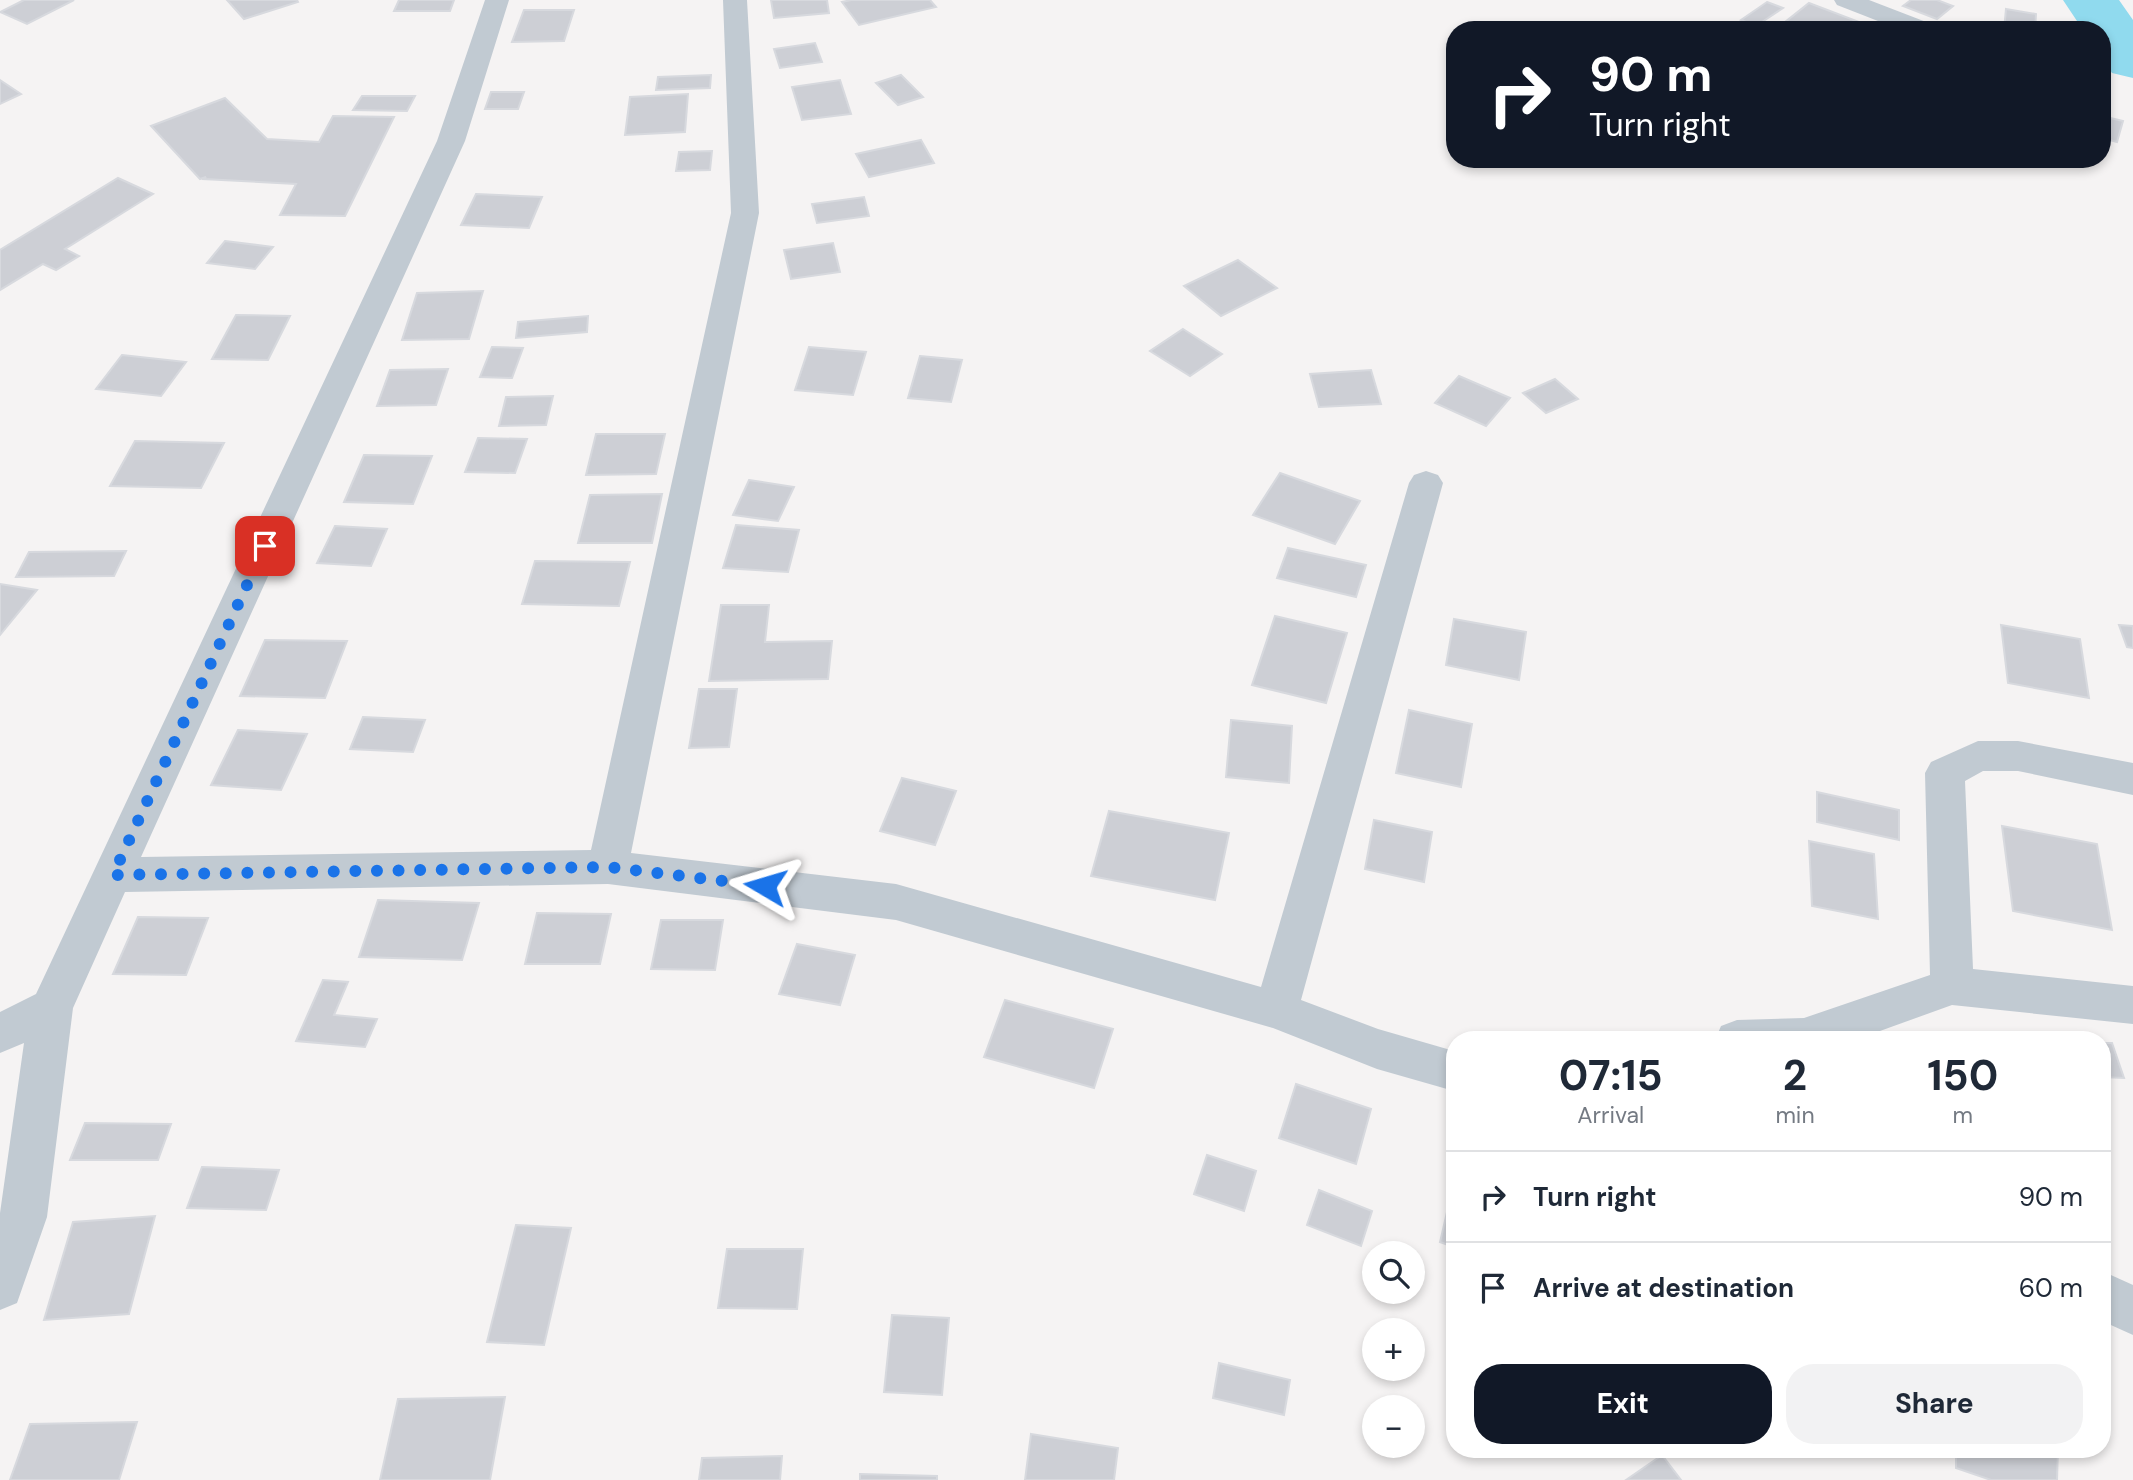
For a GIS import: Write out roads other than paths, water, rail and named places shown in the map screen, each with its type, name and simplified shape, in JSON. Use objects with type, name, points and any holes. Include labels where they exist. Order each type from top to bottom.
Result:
[{"type":"street","points":[[0,1286],[23,1217],[51,1008],[452,141],[497,0]]},
{"type":"street","points":[[608,867],[745,213],[735,0]]},
{"type":"street","points":[[1846,0],[1901,21]]},
{"type":"street","points":[[1276,1010],[1426,483]]},
{"type":"street","points":[[1952,986],[1945,773],[1978,757],[2018,756],[2133,779]]},
{"type":"street","points":[[113,875],[608,867],[897,902],[1276,1010],[1377,1049],[1446,1069]]},
{"type":"street","points":[[1824,1031],[1952,986],[2133,1005]]},
{"type":"street","points":[[0,1033],[51,1008]]},
{"type":"street","points":[[1377,1049],[1446,1047]]},
{"type":"street","points":[[2111,1300],[2133,1311]]},
{"type":"waterway","points":[[2091,0],[2105,21]]},
{"type":"waterway","points":[[2111,29],[2133,61]]}]
